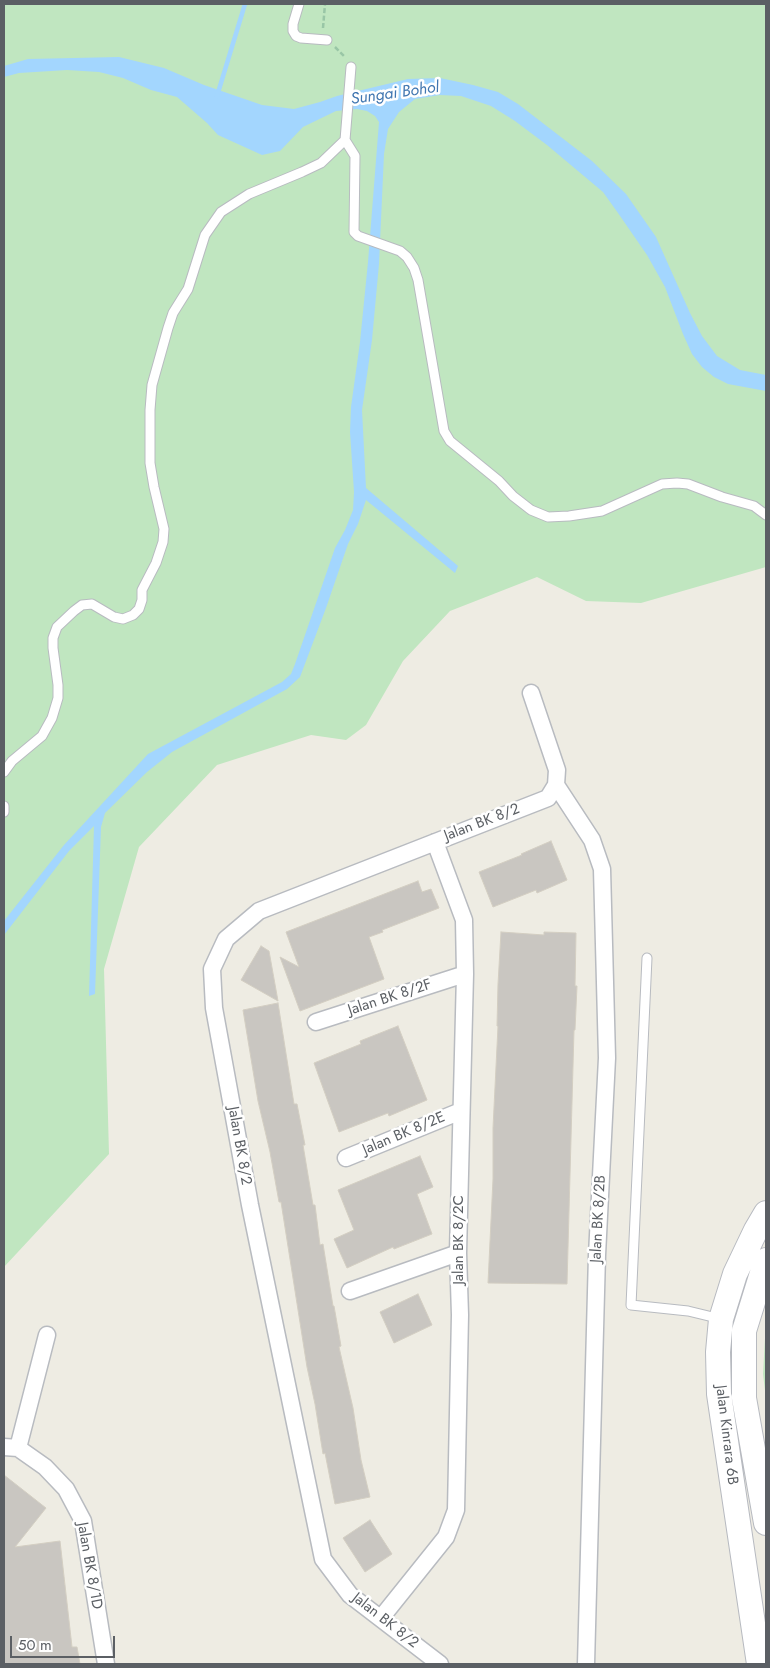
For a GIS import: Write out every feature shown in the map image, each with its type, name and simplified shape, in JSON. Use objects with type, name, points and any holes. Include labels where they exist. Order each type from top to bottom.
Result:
[{"type":"street","points":[[531,693],[557,770],[556,785]]},
{"type":"street","name":"Jalan BK 8/2","points":[[440,1664],[350,1595],[323,1559],[250,1205],[214,1008],[212,969],[226,939],[259,911],[548,798],[556,785]]},
{"type":"street","name":"Jalan BK 8/2B","points":[[556,785],[592,840],[602,869],[607,1058],[597,1255],[586,1664]]},
{"type":"street","name":"Jalan BK 8/2C","points":[[380,1618],[446,1537],[456,1510],[460,1315],[458,1253],[465,974],[464,920],[435,842]]},
{"type":"street","name":"Jalan BK 8/2F","points":[[316,1022],[465,974]]},
{"type":"street","name":"Jalan BK 8/2E","points":[[346,1158],[461,1111]]},
{"type":"street","name":"Jalan Kinrara 6B","points":[[759,1664],[719,1394],[718,1352],[721,1319],[735,1274],[766,1213]]},
{"type":"street","points":[[350,1291],[458,1253]]},
{"type":"street","name":"Jalan Kinrara 6B","points":[[766,1260],[744,1331],[744,1398],[766,1517]]},
{"type":"street","points":[[11,1447],[47,1334]]},
{"type":"street","name":"Jalan BK 8/1D","points":[[11,1447],[45,1467],[66,1489],[83,1521],[106,1664]]},
{"type":"lane","points":[[299,4],[293,24],[293,32],[296,36],[328,40]]},
{"type":"lane","points":[[351,67],[345,140],[355,156],[354,232],[358,236],[400,251],[407,258],[418,280],[444,431],[450,441],[531,510],[548,517],[602,511],[662,484],[677,483],[688,484],[722,497],[754,506],[766,515]]},
{"type":"lane","points":[[4,772],[12,761],[42,736],[52,718],[58,698],[53,648],[53,638],[57,627],[82,605],[92,604],[114,616],[123,618],[133,615],[139,609],[142,600],[142,590],[156,563],[163,542],[164,529],[150,463],[152,385],[173,314],[188,289],[205,236],[213,221],[221,212],[249,194],[320,163],[345,140]]},
{"type":"lane","points":[[4,806],[4,812]]},
{"type":"lane","points":[[647,958],[631,1305],[688,1312],[721,1319]]},
{"type":"green space","points":[[4,4],[766,4],[766,567],[641,603],[586,601],[537,577],[450,611],[403,661],[366,725],[346,740],[311,735],[217,765],[139,847],[104,969],[109,1154],[4,1267]]},
{"type":"green space","points":[[766,1320],[766,1399],[763,1374]]},
{"type":"water","name":"Sungai Bohol","points":[[119,57],[164,68],[204,85],[262,105],[294,109],[337,96],[408,79],[440,78],[498,92],[518,104],[592,161],[626,194],[656,237],[702,336],[717,356],[740,370],[766,375],[766,391],[728,384],[714,377],[702,367],[692,354],[665,287],[647,255],[618,213],[603,192],[547,145],[491,106],[461,96],[440,95],[415,99],[399,112],[388,129],[384,154],[379,264],[372,340],[362,410],[366,488],[458,566],[455,573],[366,500],[300,677],[287,689],[172,752],[147,772],[105,813],[101,827],[95,994],[89,996],[94,826],[69,851],[4,935],[4,921],[64,845],[148,754],[282,682],[291,674],[335,548],[353,510],[351,407],[368,262],[379,122],[375,116],[367,111],[357,109],[336,111],[303,127],[280,151],[262,155],[218,135],[177,97],[151,90],[123,78],[99,72],[67,70],[19,73],[4,77],[4,66],[28,59]]},
{"type":"building","points":[[551,841],[567,880],[537,893],[536,890],[493,907],[479,872]]},
{"type":"building","points":[[418,881],[422,892],[431,889],[439,908],[369,937],[384,979],[300,1011],[280,957],[299,967],[286,932]]},
{"type":"building","points":[[501,932],[544,935],[544,932],[576,933],[575,986],[577,986],[574,1030],[567,1284],[488,1283]]},
{"type":"building","points":[[261,946],[269,951],[278,1001],[241,980]]},
{"type":"building","points":[[278,1003],[294,1104],[297,1104],[305,1145],[303,1145],[313,1205],[315,1205],[320,1245],[323,1244],[341,1346],[339,1347],[370,1497],[335,1504],[325,1453],[323,1454],[281,1202],[279,1202],[258,1101],[243,1010]]},
{"type":"building","points":[[398,1026],[427,1100],[389,1116],[388,1113],[339,1132],[314,1063],[361,1044],[360,1041]]},
{"type":"building","points":[[420,1156],[433,1187],[417,1194],[432,1234],[394,1249],[393,1247],[347,1268],[334,1239],[354,1230],[338,1190]]},
{"type":"building","points":[[418,1294],[432,1325],[394,1343],[380,1312]]},
{"type":"building","points":[[4,1475],[46,1508],[15,1547],[60,1541],[72,1647],[77,1647],[80,1664],[4,1664]]},
{"type":"building","points":[[370,1520],[392,1554],[365,1572],[343,1538]]},
{"type":"waterway","points":[[217,96],[245,4]]}]
